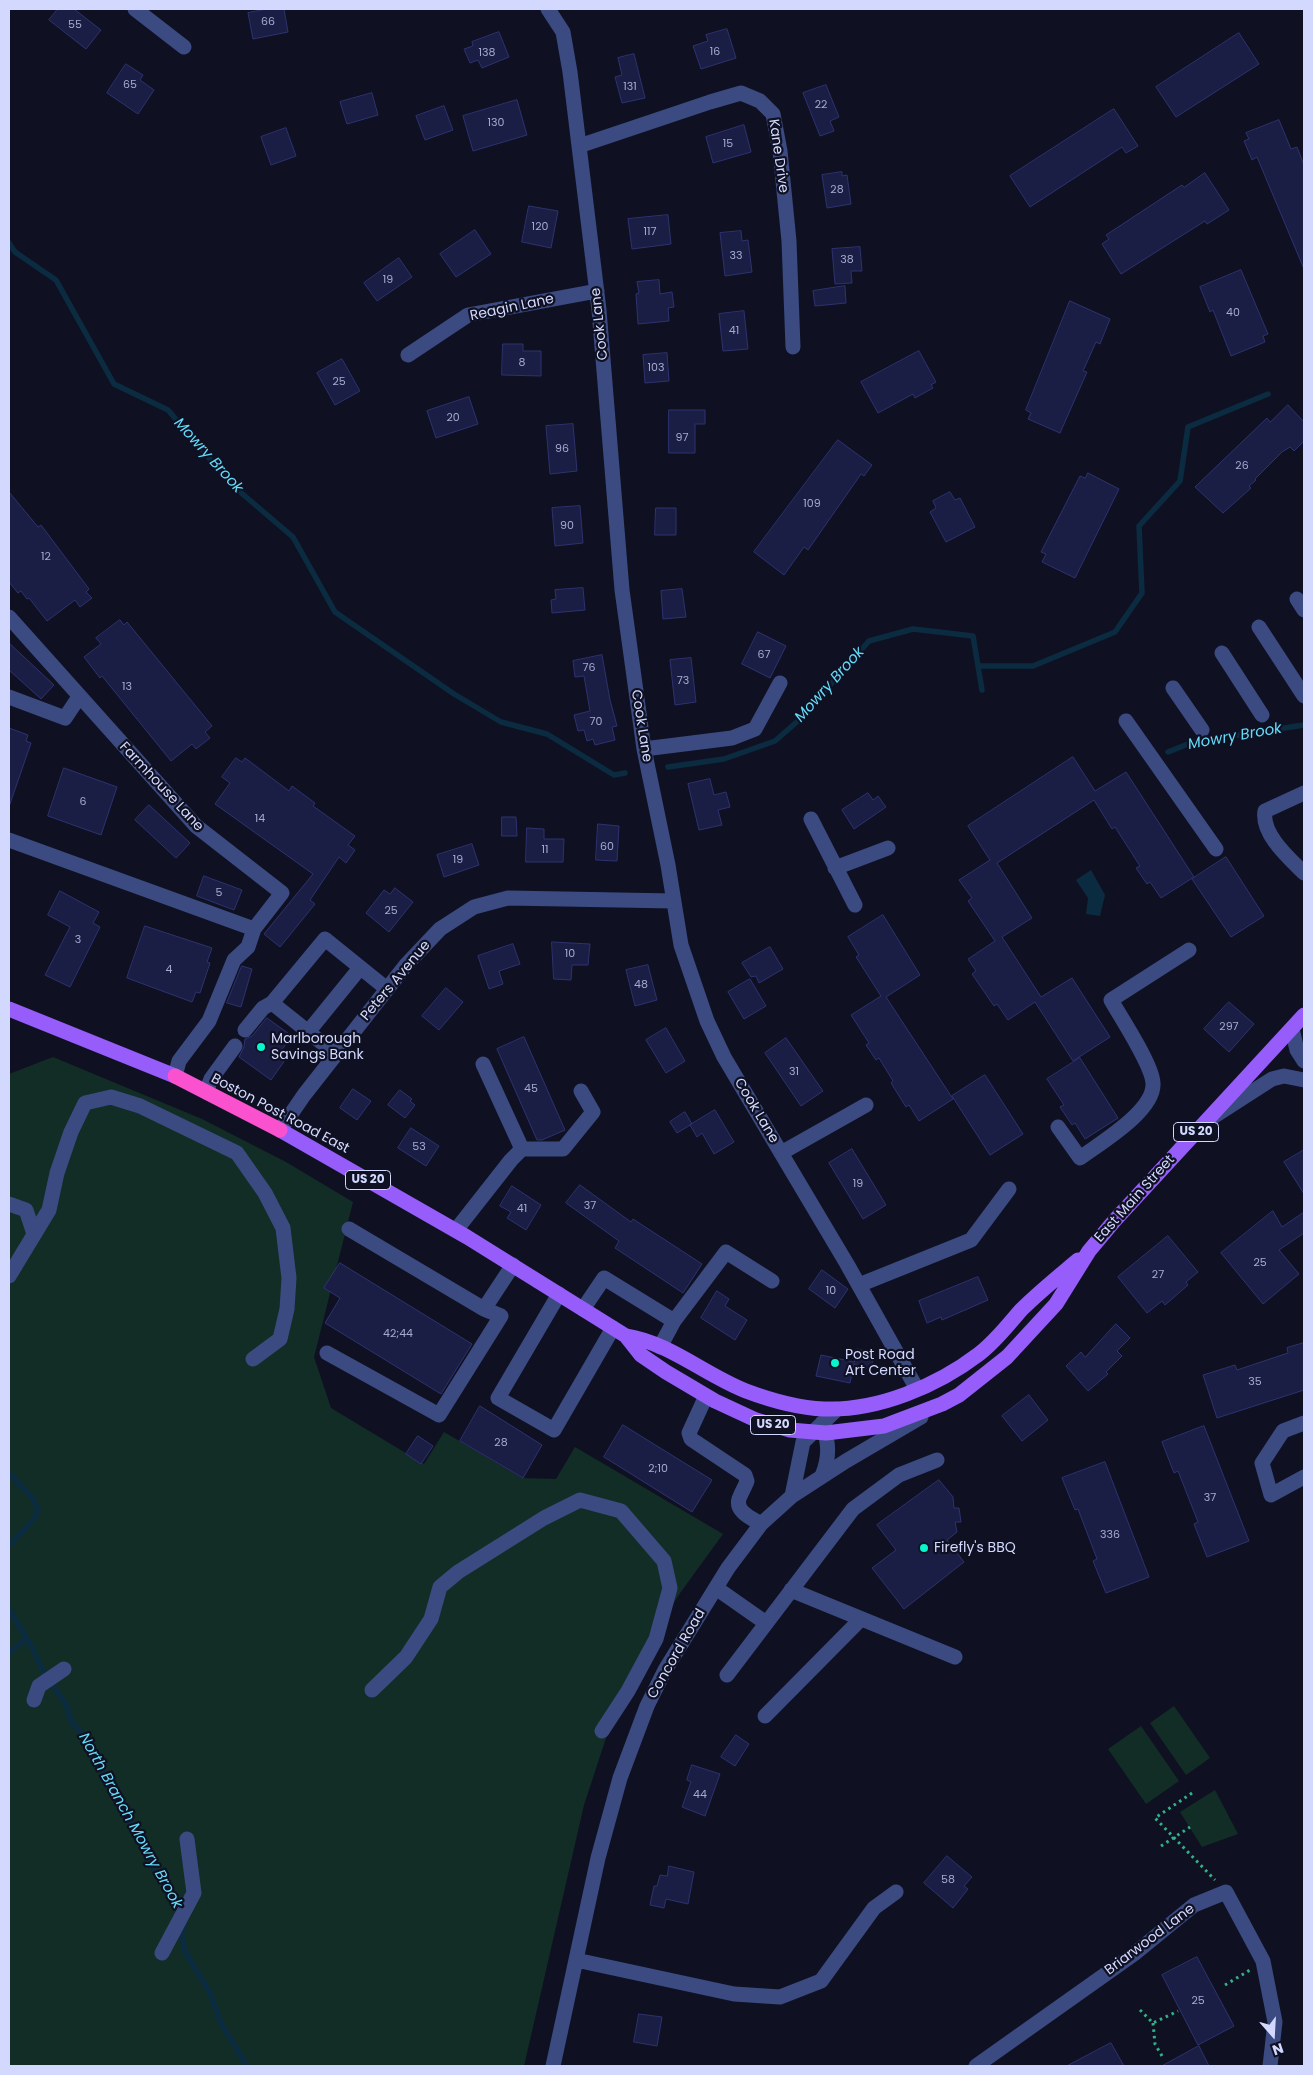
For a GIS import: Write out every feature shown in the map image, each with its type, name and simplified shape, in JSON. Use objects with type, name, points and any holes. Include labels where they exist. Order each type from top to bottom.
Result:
[{"type":"highway","name":"Boston Post Road East","points":[[175,1076],[280,1130]]},
{"type":"main road","name":"Boston Post Road East","points":[[9,1009],[175,1076]]},
{"type":"main road","name":"East Main Street","points":[[917,1389],[944,1377],[980,1353],[1036,1296],[1089,1251],[1206,1122],[1298,1031],[1304,1015]]},
{"type":"main road","name":"Boston Post Road East","points":[[280,1130],[456,1230],[620,1332],[641,1355],[706,1396],[756,1420],[790,1430],[884,1426],[942,1404]]},
{"type":"main road","name":"East Main Street","points":[[942,1404],[983,1378],[1007,1357],[1056,1304],[1089,1251]]},
{"type":"main road","name":"Boston Post Road East","points":[[620,1332],[645,1339],[712,1376],[748,1391],[806,1406],[837,1409],[872,1404],[917,1389]]},
{"type":"street","points":[[135,9],[184,46]]},
{"type":"street","name":"Cook Lane","points":[[548,9],[563,32],[597,291],[622,590],[644,749],[681,945],[707,1021],[724,1057],[859,1285],[917,1389]]},
{"type":"street","name":"Kane Drive","points":[[579,146],[710,102],[741,94],[760,101],[773,114],[780,151],[788,240],[793,347]]},
{"type":"street","name":"Reagin Lane","points":[[408,355],[468,315],[597,291]]},
{"type":"street","name":"Farmhouse Lane","points":[[9,617],[79,698],[196,826],[282,893],[254,929]]},
{"type":"street","points":[[1259,626],[1304,696]]},
{"type":"street","points":[[1222,653],[1262,715]]},
{"type":"street","points":[[644,749],[732,738],[755,729],[780,683]]},
{"type":"street","points":[[1173,688],[1202,730]]},
{"type":"street","points":[[9,697],[65,718],[79,698]]},
{"type":"street","points":[[1126,722],[1216,849]]},
{"type":"street","points":[[1304,793],[1265,811],[1264,820],[1266,828],[1288,857],[1304,873]]},
{"type":"street","points":[[811,819],[855,905]]},
{"type":"street","points":[[9,840],[254,929],[248,946],[234,960],[210,1021],[179,1061],[175,1076]]},
{"type":"street","points":[[835,868],[888,848]]},
{"type":"street","name":"Peters Avenue","points":[[280,1130],[336,1054],[406,965],[440,930],[474,907],[508,898],[674,901]]},
{"type":"street","points":[[245,1030],[263,1008],[272,1003],[325,939],[387,990]]},
{"type":"street","points":[[1058,1127],[1080,1158],[1121,1128],[1146,1106],[1153,1083],[1144,1059],[1110,1000],[1189,950]]},
{"type":"street","points":[[308,1032],[360,968]]},
{"type":"street","points":[[272,1003],[336,1054]]},
{"type":"street","points":[[1298,1031],[1297,1050],[1304,1061]]},
{"type":"street","points":[[206,1092],[211,1079],[235,1046]]},
{"type":"street","points":[[483,1064],[522,1149]]},
{"type":"street","points":[[1206,1122],[1272,1079],[1284,1076],[1304,1080]]},
{"type":"street","points":[[456,1230],[511,1160],[522,1149],[564,1149],[593,1112],[581,1091]]},
{"type":"street","points":[[9,1276],[49,1210],[57,1173],[68,1140],[85,1103],[111,1097],[140,1106],[237,1154],[265,1193],[283,1228],[289,1278],[287,1309],[280,1339],[253,1359]]},
{"type":"street","points":[[781,1153],[866,1106]]},
{"type":"street","points":[[859,1285],[971,1240],[1009,1189]]},
{"type":"street","points":[[9,1204],[26,1210],[34,1234]]},
{"type":"street","points":[[328,1353],[439,1415],[501,1316],[484,1309],[349,1229]]},
{"type":"street","points":[[660,1347],[674,1321],[726,1252],[772,1282]]},
{"type":"street","points":[[484,1309],[513,1265]]},
{"type":"street","points":[[583,1309],[604,1278],[674,1321]]},
{"type":"street","points":[[559,1294],[498,1398],[554,1430],[620,1332]]},
{"type":"street","points":[[706,1396],[689,1433],[691,1438],[745,1475],[747,1481],[739,1498],[738,1506],[742,1512],[761,1524]]},
{"type":"street","name":"Concord Road","points":[[553,2066],[598,1858],[632,1746],[647,1706],[665,1670],[716,1588],[761,1524],[792,1496],[822,1476],[942,1404]]},
{"type":"street","points":[[806,1406],[829,1446],[828,1462],[822,1476]]},
{"type":"street","points":[[792,1496],[802,1442],[820,1429],[837,1409]]},
{"type":"street","points":[[1304,1423],[1283,1431],[1262,1463],[1271,1495],[1304,1477]]},
{"type":"street","points":[[727,1675],[852,1509],[899,1474],[938,1460]]},
{"type":"street","points":[[372,1690],[411,1650],[431,1619],[440,1587],[458,1572],[536,1522],[580,1500],[621,1511],[664,1561],[670,1588],[656,1639],[628,1691],[602,1731]]},
{"type":"street","points":[[716,1588],[766,1623]]},
{"type":"street","points":[[791,1590],[956,1657]]},
{"type":"street","points":[[765,1716],[861,1619]]},
{"type":"street","points":[[34,1700],[39,1686],[64,1669]]},
{"type":"street","points":[[162,1953],[194,1893],[188,1839]]},
{"type":"street","points":[[576,1960],[734,1994],[780,1997],[821,1981],[874,1908],[896,1892]]},
{"type":"street","points":[[1222,1894],[1226,1892],[1263,1961],[1276,2022],[1270,2066]]},
{"type":"street","name":"Briarwood Lane","points":[[976,2066],[1134,1954],[1194,1905],[1222,1894]]},
{"type":"path","points":[[1192,1793],[1156,1818],[1212,1876],[1222,1894]]},
{"type":"path","points":[[1161,1846],[1190,1828]]},
{"type":"path","points":[[1225,1985],[1255,1967]]},
{"type":"path","points":[[1140,2010],[1153,2023],[1155,2044],[1162,2056]]},
{"type":"path","points":[[1153,2023],[1178,2011]]},
{"type":"green space","points":[[53,1057],[202,1119],[286,1162],[353,1202],[314,1357],[331,1408],[424,1464],[444,1432],[522,1478],[556,1479],[575,1447],[723,1534],[678,1596],[658,1629],[608,1732],[584,1805],[524,2066],[9,2066],[9,1074]]},
{"type":"green space","points":[[1174,1706],[1210,1758],[1186,1775],[1150,1723]]},
{"type":"green space","points":[[1141,1726],[1179,1781],[1146,1804],[1108,1749]]},
{"type":"green space","points":[[1215,1790],[1238,1834],[1202,1847],[1180,1812]]},
{"type":"water","points":[[1091,870],[1105,895],[1100,916],[1086,914],[1088,898],[1076,880]]},
{"type":"building","points":[[58,9],[74,9],[101,30],[86,49],[49,20]]},
{"type":"building","points":[[267,9],[284,9],[288,32],[253,39],[248,13]]},
{"type":"building","points":[[727,29],[736,58],[701,69],[693,46],[708,41],[706,35]]},
{"type":"building","points":[[499,32],[509,57],[482,68],[478,60],[470,63],[464,49],[473,46],[472,42]]},
{"type":"building","points":[[1239,33],[1259,64],[1176,117],[1156,87]]},
{"type":"building","points":[[634,54],[645,98],[622,103],[615,77],[622,75],[618,58]]},
{"type":"building","points":[[126,64],[143,75],[140,80],[154,90],[138,114],[107,93]]},
{"type":"building","points":[[826,85],[839,117],[830,121],[834,131],[820,136],[803,93]]},
{"type":"building","points":[[372,93],[378,115],[347,124],[340,102]]},
{"type":"building","points":[[517,100],[527,135],[473,151],[463,116]]},
{"type":"building","points":[[444,106],[453,130],[425,140],[416,116]]},
{"type":"building","points":[[1114,109],[1138,146],[1126,153],[1122,147],[1030,207],[1010,176]]},
{"type":"building","points":[[1279,120],[1291,149],[1297,147],[1304,165],[1304,269],[1257,157],[1252,160],[1244,141],[1249,139],[1246,133]]},
{"type":"building","points":[[744,125],[751,152],[713,163],[706,137]]},
{"type":"building","points":[[286,128],[296,156],[271,165],[261,137]]},
{"type":"building","points":[[842,172],[842,176],[847,175],[851,204],[827,208],[822,175]]},
{"type":"building","points":[[1205,173],[1229,210],[1207,224],[1205,221],[1121,274],[1102,244],[1109,239],[1106,235],[1182,185],[1184,187]]},
{"type":"building","points":[[529,206],[558,211],[551,248],[522,242]]},
{"type":"building","points":[[668,215],[671,244],[632,249],[628,219]]},
{"type":"building","points":[[475,230],[491,254],[456,277],[440,254]]},
{"type":"building","points":[[741,231],[742,241],[748,240],[752,272],[725,276],[720,233]]},
{"type":"building","points":[[860,247],[862,271],[851,271],[852,283],[835,284],[832,249]]},
{"type":"building","points":[[399,258],[412,277],[377,301],[364,283]]},
{"type":"building","points":[[1241,270],[1268,334],[1263,336],[1265,342],[1231,356],[1213,310],[1210,312],[1200,287]]},
{"type":"building","points":[[659,280],[660,294],[672,292],[674,307],[668,308],[669,321],[638,324],[636,294],[639,293],[637,282]]},
{"type":"building","points":[[845,286],[846,303],[815,306],[813,291]]},
{"type":"building","points":[[1070,301],[1110,319],[1100,344],[1096,342],[1083,371],[1087,372],[1060,433],[1028,419],[1031,413],[1026,410]]},
{"type":"building","points":[[744,311],[748,349],[723,351],[719,314]]},
{"type":"building","points":[[503,344],[523,344],[523,351],[541,351],[541,376],[502,375]]},
{"type":"building","points":[[919,351],[936,382],[931,385],[933,388],[915,398],[913,394],[878,413],[861,382]]},
{"type":"building","points":[[667,353],[669,381],[645,383],[643,355]]},
{"type":"building","points":[[342,359],[360,391],[335,405],[317,373]]},
{"type":"building","points":[[469,397],[478,424],[436,438],[427,411]]},
{"type":"building","points":[[1288,405],[1304,422],[1304,441],[1294,451],[1290,447],[1282,452],[1255,479],[1249,486],[1251,488],[1223,513],[1195,487],[1267,418],[1270,422]]},
{"type":"building","points":[[669,410],[705,410],[705,424],[695,424],[695,453],[669,453]]},
{"type":"building","points":[[573,424],[577,471],[550,474],[546,426]]},
{"type":"building","points":[[838,440],[872,465],[864,476],[861,474],[808,550],[804,547],[784,575],[754,552]]},
{"type":"building","points":[[1088,473],[1119,489],[1075,578],[1042,562],[1046,554],[1041,552],[1080,476],[1085,478]]},
{"type":"building","points":[[9,492],[38,527],[41,525],[89,589],[86,592],[92,598],[80,607],[75,600],[47,621],[29,598],[27,599],[21,591],[18,593],[9,582]]},
{"type":"building","points":[[950,492],[955,500],[960,498],[975,527],[946,542],[930,512],[936,508],[933,501]]},
{"type":"building","points":[[580,506],[583,543],[555,546],[552,508]]},
{"type":"building","points":[[656,508],[676,508],[676,535],[655,535]]},
{"type":"building","points":[[583,588],[585,610],[552,613],[551,600],[556,599],[555,590]]},
{"type":"building","points":[[682,589],[686,617],[663,619],[661,591]]},
{"type":"building","points":[[120,620],[124,625],[127,622],[212,726],[205,732],[210,738],[196,749],[192,744],[171,761],[102,676],[100,678],[84,657],[101,644],[96,638]]},
{"type":"building","points":[[758,632],[786,646],[770,678],[742,664]]},
{"type":"building","points":[[9,643],[54,685],[41,699],[9,670]]},
{"type":"building","points":[[602,655],[617,726],[612,727],[615,740],[595,745],[593,739],[587,741],[584,730],[578,731],[574,715],[590,711],[584,676],[575,677],[573,661]]},
{"type":"building","points":[[691,658],[696,702],[675,705],[670,660]]},
{"type":"building","points":[[9,728],[28,735],[26,741],[31,743],[10,804]]},
{"type":"building","points":[[1073,757],[1095,791],[1126,772],[1194,877],[1161,898],[1150,882],[1147,884],[1136,868],[1140,866],[1115,827],[1112,829],[1094,800],[997,863],[1032,918],[1002,937],[1041,997],[1072,978],[1110,1037],[1073,1061],[1035,1002],[1008,1020],[997,1004],[994,1006],[972,974],[976,971],[968,959],[995,941],[968,901],[972,898],[959,880],[990,860],[968,826]]},
{"type":"building","points":[[236,758],[242,762],[245,758],[289,791],[292,786],[315,803],[313,806],[355,836],[348,845],[355,850],[346,863],[339,857],[310,900],[315,904],[280,947],[264,934],[313,874],[215,804],[230,783],[222,777]]},
{"type":"building","points":[[64,768],[117,787],[101,835],[48,816]]},
{"type":"building","points":[[710,779],[714,795],[726,792],[730,807],[718,810],[722,825],[699,830],[688,784]]},
{"type":"building","points":[[868,793],[873,800],[878,796],[886,807],[854,829],[842,810]]},
{"type":"building","points":[[149,805],[190,843],[176,858],[135,820]]},
{"type":"building","points":[[502,817],[516,817],[517,836],[502,836]]},
{"type":"building","points":[[598,824],[619,826],[617,861],[596,860]]},
{"type":"building","points":[[527,828],[544,829],[544,839],[564,839],[563,862],[526,862]]},
{"type":"building","points":[[472,844],[479,865],[444,877],[437,855]]},
{"type":"building","points":[[1226,857],[1264,916],[1231,937],[1192,879]]},
{"type":"building","points":[[204,876],[242,890],[234,910],[197,896]]},
{"type":"building","points":[[395,888],[413,902],[389,932],[366,913],[384,890],[390,894]]},
{"type":"building","points":[[60,891],[99,912],[93,923],[100,927],[70,987],[45,975],[70,927],[48,915]]},
{"type":"building","points":[[883,915],[920,975],[886,997],[953,1099],[919,1121],[909,1105],[906,1107],[891,1083],[893,1081],[879,1058],[876,1060],[866,1045],[869,1043],[851,1015],[881,996],[856,957],[859,955],[848,937]]},
{"type":"building","points":[[145,926],[212,948],[207,962],[210,963],[200,993],[196,992],[192,1002],[127,978]]},
{"type":"building","points":[[552,942],[590,944],[588,965],[572,965],[571,980],[554,979]]},
{"type":"building","points":[[513,944],[520,964],[499,971],[503,984],[489,989],[478,956]]},
{"type":"building","points":[[770,947],[783,969],[759,983],[756,976],[751,977],[742,963]]},
{"type":"building","points":[[648,965],[657,1000],[635,1006],[626,970]]},
{"type":"building","points":[[242,966],[252,969],[241,1007],[227,1003]]},
{"type":"building","points":[[750,979],[766,1006],[744,1019],[728,992]]},
{"type":"building","points":[[446,988],[463,1002],[439,1030],[422,1016]]},
{"type":"building","points":[[1229,1002],[1254,1024],[1229,1052],[1204,1029]]},
{"type":"building","name":"Marlborough Savings Bank","points":[[267,1018],[292,1036],[278,1055],[285,1060],[271,1080],[239,1057],[244,1047],[245,1039],[252,1036]]},
{"type":"building","points":[[666,1028],[685,1061],[666,1073],[646,1040]]},
{"type":"building","points":[[524,1037],[565,1130],[542,1140],[537,1140],[497,1049]]},
{"type":"building","points":[[786,1038],[823,1091],[801,1106],[765,1053]]},
{"type":"building","points":[[1080,1058],[1118,1118],[1085,1139],[1075,1123],[1072,1125],[1060,1107],[1064,1105],[1047,1079]]},
{"type":"building","points":[[985,1075],[1023,1134],[990,1155],[952,1096]]},
{"type":"building","points":[[353,1089],[371,1101],[357,1120],[340,1108]]},
{"type":"building","points":[[400,1090],[412,1099],[410,1101],[415,1105],[405,1118],[388,1105]]},
{"type":"building","points":[[715,1110],[734,1142],[714,1154],[702,1133],[697,1137],[690,1125]]},
{"type":"building","points":[[685,1112],[692,1124],[677,1133],[670,1122]]},
{"type":"building","points":[[411,1128],[439,1146],[426,1166],[398,1148]]},
{"type":"building","points":[[852,1149],[886,1205],[863,1219],[829,1163]]},
{"type":"building","points":[[1304,1150],[1304,1194],[1284,1162]]},
{"type":"building","points":[[580,1185],[631,1222],[633,1219],[702,1264],[683,1293],[615,1248],[619,1241],[566,1203]]},
{"type":"building","points":[[512,1186],[541,1205],[526,1230],[507,1218],[511,1212],[500,1206]]},
{"type":"building","points":[[1273,1211],[1282,1227],[1304,1212],[1304,1233],[1279,1250],[1299,1274],[1263,1304],[1221,1253]]},
{"type":"building","points":[[1168,1236],[1198,1272],[1186,1282],[1188,1285],[1165,1305],[1162,1301],[1147,1313],[1118,1277]]},
{"type":"building","points":[[340,1263],[472,1344],[441,1394],[325,1323],[340,1298],[324,1288]]},
{"type":"building","points":[[822,1270],[848,1289],[835,1308],[809,1289]]},
{"type":"building","points":[[978,1277],[988,1300],[942,1320],[941,1317],[927,1323],[919,1301]]},
{"type":"building","points":[[717,1291],[729,1299],[725,1306],[747,1320],[735,1340],[701,1318]]},
{"type":"building","points":[[1116,1324],[1130,1338],[1117,1351],[1122,1356],[1106,1372],[1108,1374],[1088,1391],[1066,1366],[1081,1352],[1085,1357]]},
{"type":"building","points":[[1304,1343],[1304,1390],[1217,1418],[1203,1375],[1235,1365],[1237,1370],[1288,1353],[1287,1348]]},
{"type":"building","points":[[857,1349],[874,1353],[871,1370],[854,1364],[850,1383],[816,1376],[821,1355],[854,1362]]},
{"type":"building","points":[[1029,1395],[1048,1420],[1022,1441],[1002,1416]]},
{"type":"building","points":[[480,1406],[542,1445],[523,1478],[460,1441]]},
{"type":"building","points":[[623,1425],[712,1480],[692,1512],[604,1457]]},
{"type":"building","points":[[1204,1426],[1249,1541],[1207,1557],[1194,1524],[1198,1522],[1178,1471],[1174,1473],[1162,1442]]},
{"type":"building","points":[[418,1436],[433,1446],[421,1464],[406,1454]]},
{"type":"building","points":[[1105,1462],[1149,1577],[1106,1593],[1093,1561],[1097,1559],[1078,1509],[1075,1510],[1062,1478]]},
{"type":"building","name":"Firefly's BBQ","points":[[939,1480],[953,1497],[954,1508],[959,1508],[961,1522],[955,1522],[957,1532],[947,1540],[964,1562],[904,1609],[872,1568],[896,1550],[877,1525]]},
{"type":"building","points":[[736,1735],[749,1744],[735,1766],[721,1757]]},
{"type":"building","points":[[692,1765],[720,1774],[705,1816],[682,1807],[691,1782],[687,1780]]},
{"type":"building","points":[[947,1856],[972,1877],[964,1886],[968,1889],[953,1908],[924,1883]]},
{"type":"building","points":[[669,1866],[694,1872],[688,1904],[666,1899],[664,1908],[650,1905],[654,1886],[657,1886],[660,1875],[667,1876]]},
{"type":"building","points":[[1197,1957],[1234,2026],[1198,2045],[1162,1975]]},
{"type":"building","points":[[639,2014],[662,2017],[657,2046],[634,2042]]},
{"type":"building","points":[[1111,2043],[1124,2066],[1067,2066]]},
{"type":"building","points":[[1199,2046],[1209,2066],[1162,2066]]},
{"type":"waterway","name":"Mowry Brook","points":[[9,243],[15,252],[56,280],[114,384],[168,410],[232,485],[293,537],[335,612],[454,694],[501,722],[547,734],[614,775],[625,773]]},
{"type":"waterway","points":[[979,666],[1033,666],[1115,632],[1142,593],[1139,526],[1180,481],[1188,427],[1268,394]]},
{"type":"waterway","name":"Mowry Brook","points":[[668,767],[724,759],[775,741],[799,720],[869,641],[913,629],[973,636],[982,690]]},
{"type":"waterway","name":"Mowry Brook","points":[[1168,752],[1193,742],[1304,725]]},
{"type":"waterway","name":"North Branch Mowry Brook","points":[[9,1473],[32,1497],[38,1510],[33,1520],[9,1546]]},
{"type":"waterway","name":"North Branch Mowry Brook","points":[[9,1609],[34,1651],[44,1674]]},
{"type":"waterway","points":[[9,1653],[26,1638]]},
{"type":"waterway","name":"North Branch Mowry Brook","points":[[53,1686],[66,1704],[71,1721],[84,1736],[100,1764],[111,1792],[123,1807],[159,1878],[181,1913]]},
{"type":"waterway","name":"North Branch Mowry Brook","points":[[185,1921],[182,1934],[185,1951],[210,1993],[221,2023],[247,2066]]},
{"type":"place","name":"Marlborough Savings Bank","points":[[261,1047]]},
{"type":"place","name":"Post Road Art Center","points":[[835,1363]]},
{"type":"place","name":"Firefly's BBQ","points":[[924,1548]]}]
